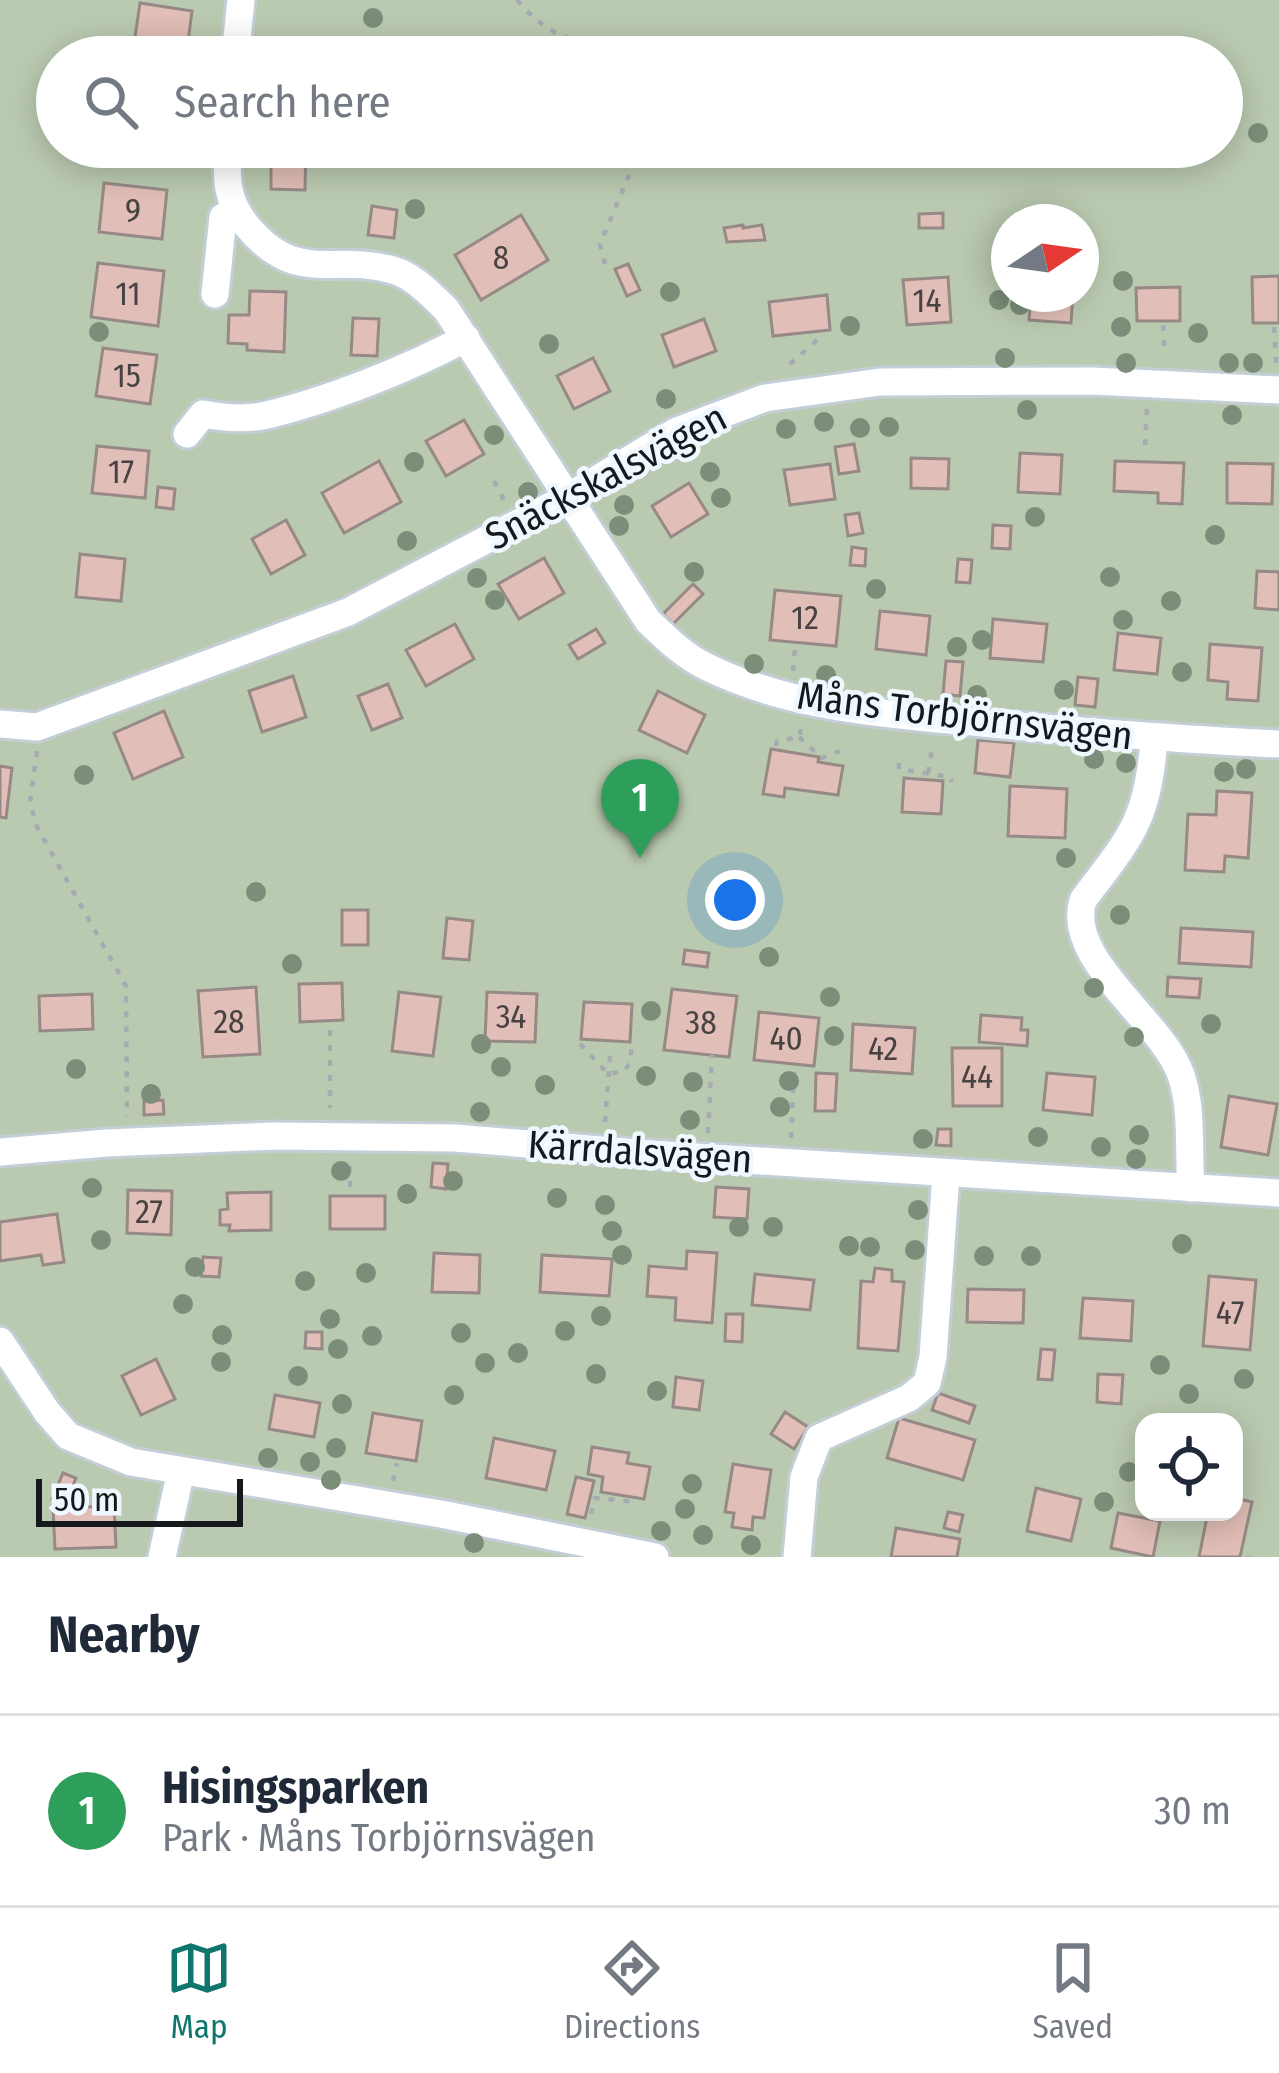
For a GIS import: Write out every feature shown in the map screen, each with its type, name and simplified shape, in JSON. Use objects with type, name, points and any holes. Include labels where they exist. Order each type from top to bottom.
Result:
[{"type":"street","points":[[237,36],[241,0]]},
{"type":"street","points":[[215,294],[223,217],[235,211],[227,168]]},
{"type":"street","name":"Måns Torbjörnsvägen","points":[[235,211],[266,249],[283,258],[398,271],[446,309],[648,621],[675,648],[718,672],[771,693],[904,716],[1154,739],[1279,744]]},
{"type":"street","points":[[187,434],[202,414],[231,419],[265,416],[392,372],[466,338]]},
{"type":"street","name":"Snäckskalsvägen","points":[[38,727],[348,612],[568,497],[627,458],[699,420],[797,391],[880,382],[1277,390]]},
{"type":"street","points":[[0,724],[38,727]]},
{"type":"street","points":[[1154,739],[1150,786],[1140,819],[1083,900],[1080,927],[1096,962],[1180,1071],[1188,1100],[1191,1188]]},
{"type":"street","name":"Kärrdalsvägen","points":[[0,1152],[129,1142],[455,1138],[1279,1193]]},
{"type":"street","points":[[797,1557],[804,1477],[819,1438],[909,1397],[927,1383],[933,1358],[946,1174]]},
{"type":"street","points":[[0,1341],[68,1436],[131,1462],[656,1557]]},
{"type":"street","points":[[162,1557],[181,1471]]},
{"type":"path","points":[[517,0],[537,23],[560,36]]},
{"type":"path","points":[[604,264],[599,244],[632,168]]},
{"type":"path","points":[[1274,327],[1277,390]]},
{"type":"path","points":[[790,364],[824,334]]},
{"type":"path","points":[[1145,445],[1148,384]]},
{"type":"path","points":[[38,727],[30,803],[37,827],[126,986],[129,1142]]},
{"type":"path","points":[[799,737],[821,758],[840,751]]},
{"type":"path","points":[[899,763],[899,769],[950,777],[952,782]]},
{"type":"path","points":[[330,1030],[331,1136]]},
{"type":"path","points":[[608,1074],[628,1068],[632,1042]]},
{"type":"path","points":[[580,1044],[608,1074]]},
{"type":"path","points":[[706,1158],[712,1055]]},
{"type":"path","points":[[604,1151],[610,1056]]},
{"type":"path","points":[[789,1162],[794,1071]]},
{"type":"path","points":[[585,1542],[595,1498],[638,1502]]},
{"type":"green space","points":[[0,0],[1279,0],[1279,1557],[0,1557]]},
{"type":"building","points":[[140,3],[192,11],[189,36],[135,36]]},
{"type":"building","points":[[271,168],[306,168],[305,190],[271,189]]},
{"type":"building","points":[[104,183],[167,190],[162,239],[99,232]]},
{"type":"building","points":[[372,206],[397,210],[394,238],[368,235]]},
{"type":"building","points":[[943,213],[943,228],[919,228],[919,214]]},
{"type":"building","points":[[521,215],[548,260],[481,300],[455,255]]},
{"type":"building","points":[[762,225],[765,240],[727,242],[724,228]]},
{"type":"building","points":[[98,263],[164,271],[158,326],[91,317]]},
{"type":"building","points":[[628,264],[640,290],[627,296],[615,269]]},
{"type":"building","points":[[1279,276],[1279,323],[1253,323],[1252,277]]},
{"type":"building","points":[[948,277],[951,322],[907,325],[903,280]]},
{"type":"building","points":[[1180,287],[1180,321],[1137,321],[1136,288]]},
{"type":"building","points":[[250,291],[286,292],[284,352],[247,350],[247,344],[228,343],[229,315],[249,315]]},
{"type":"building","points":[[827,295],[830,330],[773,336],[769,302]]},
{"type":"building","points":[[1030,312],[1072,312],[1071,323],[1029,320]]},
{"type":"building","points":[[353,318],[379,319],[377,356],[351,355]]},
{"type":"building","points":[[704,319],[716,351],[674,367],[662,335]]},
{"type":"building","points":[[103,348],[157,355],[150,404],[96,396]]},
{"type":"building","points":[[593,358],[610,391],[574,409],[557,376]]},
{"type":"building","points":[[464,420],[484,454],[446,476],[426,441]]},
{"type":"building","points":[[854,444],[859,471],[839,474],[835,447]]},
{"type":"building","points":[[97,446],[149,451],[145,498],[92,493]]},
{"type":"building","points":[[1020,453],[1062,455],[1060,494],[1018,492]]},
{"type":"building","points":[[911,458],[949,459],[948,489],[911,488]]},
{"type":"building","points":[[379,461],[401,502],[344,533],[322,493]]},
{"type":"building","points":[[1115,461],[1184,463],[1182,504],[1158,503],[1158,493],[1114,491]]},
{"type":"building","points":[[1227,463],[1273,464],[1272,504],[1227,503]]},
{"type":"building","points":[[830,464],[835,499],[790,505],[784,470]]},
{"type":"building","points":[[689,483],[708,514],[671,537],[652,506]]},
{"type":"building","points":[[158,487],[175,489],[173,509],[156,507]]},
{"type":"building","points":[[859,513],[863,533],[848,536],[845,515]]},
{"type":"building","points":[[286,520],[305,555],[271,574],[252,539]]},
{"type":"building","points":[[993,525],[1011,526],[1010,549],[992,548]]},
{"type":"building","points":[[852,547],[866,549],[865,566],[850,565]]},
{"type":"building","points":[[80,554],[125,559],[121,601],[76,597]]},
{"type":"building","points":[[544,558],[564,593],[519,619],[498,584]]},
{"type":"building","points":[[958,559],[972,560],[970,583],[956,582]]},
{"type":"building","points":[[1257,571],[1279,572],[1279,610],[1255,608]]},
{"type":"building","points":[[693,584],[703,594],[673,624],[663,614]]},
{"type":"building","points":[[775,590],[841,596],[836,646],[770,640]]},
{"type":"building","points":[[880,611],[930,616],[926,655],[876,649]]},
{"type":"building","points":[[993,619],[1047,624],[1043,662],[990,658]]},
{"type":"building","points":[[455,624],[474,659],[426,686],[406,650]]},
{"type":"building","points":[[596,629],[605,643],[578,659],[569,645]]},
{"type":"building","points":[[1118,633],[1161,638],[1157,674],[1114,670]]},
{"type":"building","points":[[1210,644],[1262,648],[1258,701],[1227,699],[1228,682],[1208,680]]},
{"type":"building","points":[[946,661],[963,662],[960,696],[943,694]]},
{"type":"building","points":[[293,676],[306,717],[262,732],[249,691]]},
{"type":"building","points":[[1078,677],[1098,679],[1095,707],[1075,705]]},
{"type":"building","points":[[388,684],[402,718],[372,730],[358,696]]},
{"type":"building","points":[[658,691],[705,715],[687,753],[639,730]]},
{"type":"building","points":[[164,711],[183,757],[133,779],[114,733]]},
{"type":"building","points":[[978,740],[1014,743],[1010,777],[975,773]]},
{"type":"building","points":[[771,749],[843,766],[838,795],[785,788],[784,797],[763,794]]},
{"type":"building","points":[[0,766],[12,768],[6,818],[0,817]]},
{"type":"building","points":[[904,778],[943,781],[941,814],[902,812]]},
{"type":"building","points":[[1010,786],[1067,789],[1065,838],[1008,836]]},
{"type":"building","points":[[1217,791],[1252,793],[1248,858],[1225,856],[1224,872],[1185,870],[1188,814],[1216,815]]},
{"type":"building","points":[[342,910],[368,910],[368,945],[342,945]]},
{"type":"building","points":[[447,918],[473,921],[469,960],[443,958]]},
{"type":"building","points":[[1181,928],[1253,932],[1251,967],[1179,963]]},
{"type":"building","points":[[685,950],[709,953],[707,967],[683,964]]},
{"type":"building","points":[[1168,977],[1201,979],[1199,998],[1167,996]]},
{"type":"building","points":[[342,983],[343,1020],[300,1022],[299,984]]},
{"type":"building","points":[[256,987],[260,1054],[203,1057],[198,991]]},
{"type":"building","points":[[672,989],[737,996],[729,1057],[664,1050]]},
{"type":"building","points":[[399,992],[441,997],[433,1056],[392,1051]]},
{"type":"building","points":[[487,992],[537,994],[535,1042],[485,1041]]},
{"type":"building","points":[[92,994],[93,1029],[40,1031],[39,996]]},
{"type":"building","points":[[584,1002],[632,1004],[630,1042],[581,1039]]},
{"type":"building","points":[[759,1012],[819,1018],[814,1066],[754,1060]]},
{"type":"building","points":[[981,1015],[1022,1018],[1021,1030],[1028,1030],[1027,1046],[979,1042]]},
{"type":"building","points":[[853,1024],[915,1028],[912,1074],[851,1070]]},
{"type":"building","points":[[952,1048],[1002,1048],[1002,1106],[953,1106]]},
{"type":"building","points":[[816,1073],[837,1074],[835,1111],[815,1111]]},
{"type":"building","points":[[1047,1073],[1095,1077],[1092,1115],[1043,1110]]},
{"type":"building","points":[[1229,1096],[1277,1104],[1268,1155],[1221,1147]]},
{"type":"building","points":[[163,1100],[164,1114],[144,1115],[144,1101]]},
{"type":"building","points":[[938,1129],[951,1129],[951,1146],[936,1145]]},
{"type":"building","points":[[433,1163],[448,1164],[446,1189],[431,1187]]},
{"type":"building","points":[[716,1187],[749,1189],[747,1219],[714,1217]]},
{"type":"building","points":[[128,1190],[172,1191],[171,1235],[127,1233]]},
{"type":"building","points":[[271,1192],[271,1230],[229,1231],[230,1225],[220,1225],[220,1210],[228,1209],[227,1193]]},
{"type":"building","points":[[330,1196],[385,1196],[385,1229],[330,1229]]},
{"type":"building","points":[[57,1214],[64,1262],[43,1265],[41,1255],[0,1261],[0,1222]]},
{"type":"building","points":[[687,1251],[717,1253],[712,1323],[675,1320],[676,1298],[647,1296],[649,1266],[686,1269]]},
{"type":"building","points":[[434,1253],[480,1255],[479,1293],[432,1292]]},
{"type":"building","points":[[542,1255],[612,1259],[609,1296],[540,1292]]},
{"type":"building","points":[[203,1257],[221,1258],[219,1277],[201,1276]]},
{"type":"building","points":[[875,1268],[892,1270],[892,1281],[904,1282],[898,1351],[858,1348],[861,1281],[873,1282]]},
{"type":"building","points":[[755,1274],[814,1280],[810,1310],[752,1305]]},
{"type":"building","points":[[1209,1276],[1256,1280],[1250,1350],[1203,1346]]},
{"type":"building","points":[[968,1289],[1024,1290],[1023,1323],[967,1322]]},
{"type":"building","points":[[1083,1298],[1133,1301],[1131,1341],[1080,1338]]},
{"type":"building","points":[[726,1314],[743,1314],[742,1342],[725,1341]]},
{"type":"building","points":[[306,1332],[322,1332],[322,1349],[305,1348]]},
{"type":"building","points":[[1041,1349],[1055,1350],[1052,1380],[1038,1379]]},
{"type":"building","points":[[156,1359],[175,1399],[141,1415],[122,1376]]},
{"type":"building","points":[[1098,1374],[1123,1375],[1121,1404],[1097,1402]]},
{"type":"building","points":[[676,1377],[703,1381],[699,1410],[673,1407]]},
{"type":"building","points":[[938,1393],[975,1406],[969,1423],[932,1410]]},
{"type":"building","points":[[275,1395],[320,1403],[314,1437],[269,1429]]},
{"type":"building","points":[[785,1412],[808,1427],[794,1449],[771,1434]]},
{"type":"building","points":[[373,1413],[422,1421],[416,1461],[366,1453]]},
{"type":"building","points":[[899,1418],[975,1440],[963,1480],[887,1458]]},
{"type":"building","points":[[494,1438],[555,1451],[546,1490],[486,1478]]},
{"type":"building","points":[[592,1447],[629,1453],[627,1463],[650,1467],[644,1499],[601,1492],[603,1477],[588,1474]]},
{"type":"building","points":[[733,1464],[771,1470],[764,1518],[753,1517],[752,1530],[732,1527],[734,1513],[725,1512]]},
{"type":"building","points":[[63,1473],[76,1478],[65,1505],[52,1499]]},
{"type":"building","points":[[576,1477],[594,1481],[585,1518],[567,1514]]},
{"type":"building","points":[[1036,1488],[1081,1499],[1071,1541],[1027,1531]]},
{"type":"building","points":[[1243,1500],[1252,1502],[1240,1557],[1199,1557],[1206,1521],[1243,1521]]},
{"type":"building","points":[[114,1506],[116,1547],[55,1549],[53,1508]]},
{"type":"building","points":[[948,1512],[963,1515],[959,1532],[944,1528]]},
{"type":"building","points":[[1118,1513],[1135,1516],[1135,1521],[1160,1521],[1153,1557],[1111,1548]]},
{"type":"building","points":[[896,1528],[960,1539],[957,1557],[891,1557]]},
{"type":"place","name":"Hisingsparken","points":[[640,858]]}]
